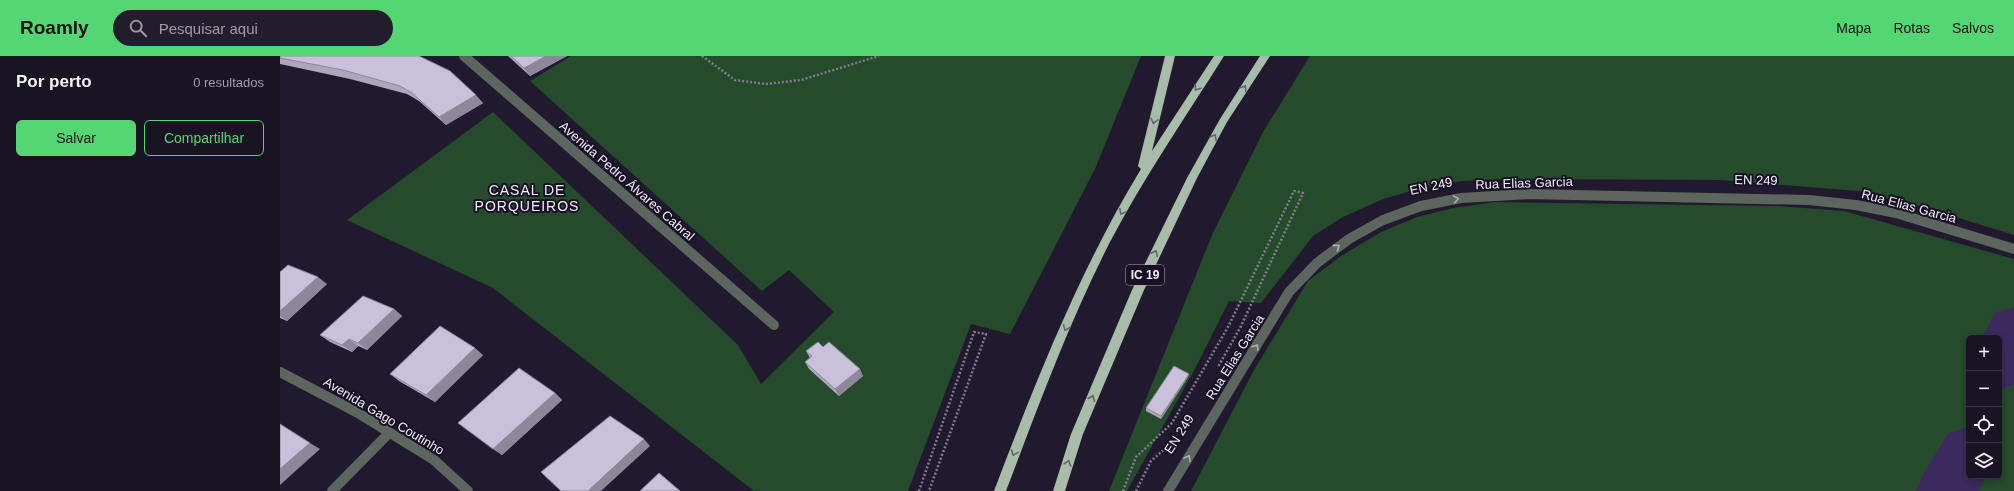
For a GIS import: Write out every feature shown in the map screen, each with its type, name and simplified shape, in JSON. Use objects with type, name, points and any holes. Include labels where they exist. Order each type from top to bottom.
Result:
[{"type":"highway","points":[[1141,177],[1170,56]]},
{"type":"highway","points":[[1000,491],[1028,416],[1090,272],[1141,177],[1189,100],[1219,56]]},
{"type":"highway","name":"IC 19","points":[[1059,491],[1077,434],[1141,283],[1199,165],[1223,121],[1265,56]]},
{"type":"street","name":"Avenida Pedro Álvares Cabral","points":[[464,56],[774,325]]},
{"type":"street","name":"Rua Elias Garcia","points":[[1168,491],[1289,292],[1322,258],[1354,234],[1387,218],[1424,205],[1468,197],[1547,194],[1773,198],[1828,201],[1885,210],[2014,249]]},
{"type":"street","name":"Avenida Gago Coutinho","points":[[280,372],[358,413],[434,460],[468,491]]},
{"type":"street","points":[[332,491],[389,433]]},
{"type":"path","points":[[702,56],[735,80],[766,84],[801,80],[879,56]]},
{"type":"path","points":[[1123,491],[1136,458],[1172,423],[1228,327],[1294,190],[1303,193],[1241,326],[1214,374]]},
{"type":"path","points":[[918,491],[974,332],[986,334],[929,491]]},
{"type":"path","points":[[1136,491],[1151,461],[1178,436]]},
{"type":"green space","points":[[571,56],[1141,56],[1095,169],[1010,334],[971,324],[908,491],[754,491],[493,288],[347,220],[493,112],[738,345],[761,384],[834,312],[789,270],[762,291],[530,81]]},
{"type":"green space","points":[[1310,56],[2014,56],[2014,235],[1933,210],[1858,191],[1720,180],[1505,179],[1462,181],[1421,188],[1383,199],[1343,217],[1313,236],[1261,303],[1229,301],[1196,367],[1127,491],[1109,491],[1212,235],[1263,132]]},
{"type":"green space","points":[[1495,202],[1777,206],[1844,211],[2014,259],[2014,491],[1191,491],[1254,370],[1308,281],[1341,256],[1381,232],[1417,217],[1453,208]]},
{"type":"building","points":[[280,56],[419,56],[450,71],[476,95],[439,117],[412,93],[400,86],[343,70],[280,58]]},
{"type":"building","points":[[511,56],[546,56],[524,68]]},
{"type":"building","points":[[288,265],[318,277],[280,311],[280,272]]},
{"type":"building","points":[[363,296],[394,309],[358,343],[349,339],[342,345],[320,335]]},
{"type":"building","points":[[440,326],[475,348],[426,395],[390,374]]},
{"type":"building","points":[[818,342],[823,347],[829,342],[860,369],[835,389],[805,362],[812,356],[806,351]]},
{"type":"building","points":[[1174,366],[1189,374],[1161,416],[1146,408]]},
{"type":"building","points":[[519,368],[555,393],[493,449],[458,423]]},
{"type":"building","points":[[610,416],[644,439],[588,491],[561,491],[541,472]]},
{"type":"building","points":[[280,424],[310,443],[280,469]]},
{"type":"building","points":[[659,473],[680,491],[640,491]]},
{"type":"waterway","points":[[2002,357],[2008,340],[2014,329]]},
{"type":"waterway","points":[[1946,491],[1966,458]]},
{"type":"district","name":"CASAL DE PORQUEIROS","points":[[527,198]]}]
